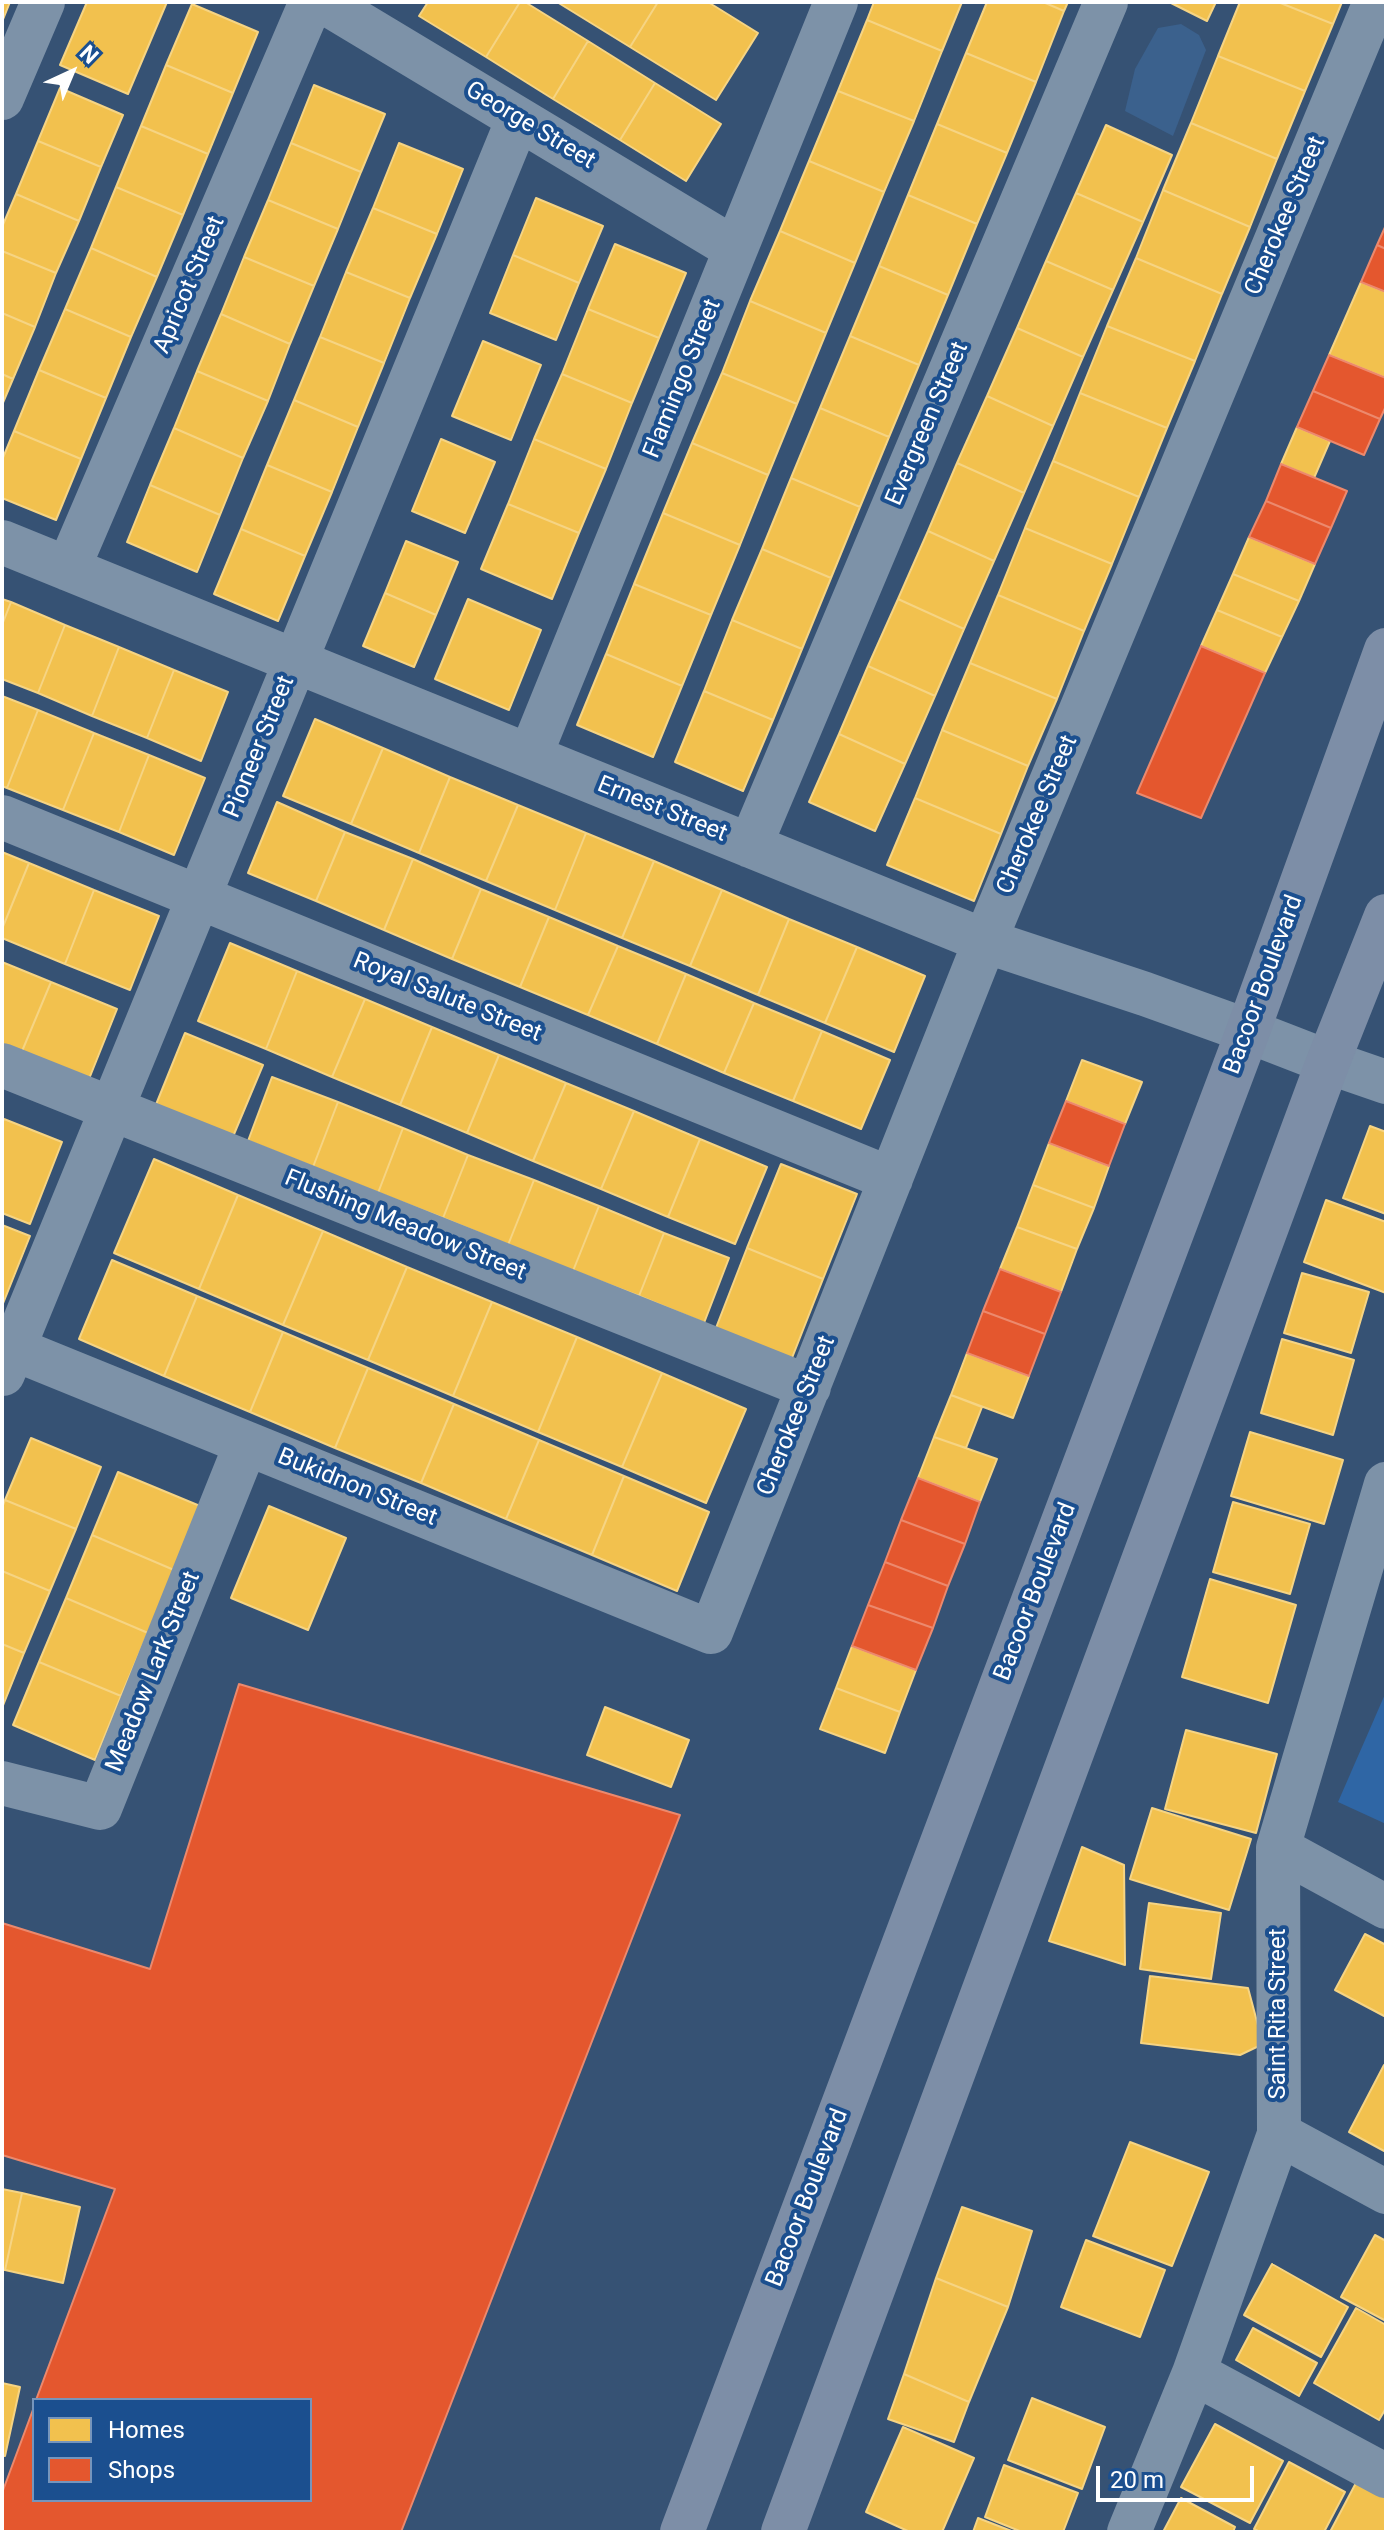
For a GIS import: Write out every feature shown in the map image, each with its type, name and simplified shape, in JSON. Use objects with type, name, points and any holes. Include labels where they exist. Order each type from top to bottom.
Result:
[{"type":"main road","name":"Bacoor Boulevard","points":[[682,2532],[1248,1031],[1386,650]]},
{"type":"main road","points":[[783,2532],[1328,1062],[1386,916]]},
{"type":"street","points":[[2,98],[43,2]]},
{"type":"street","name":"Apricot Street","points":[[68,569],[311,2]]},
{"type":"street","name":"George Street","points":[[324,2],[735,249]]},
{"type":"street","name":"Evergreen Street","points":[[750,846],[1106,2]]},
{"type":"street","name":"Cherokee Street","points":[[711,1632],[985,941],[1375,2]]},
{"type":"street","name":"Flamingo Street","points":[[530,756],[735,249],[827,5]]},
{"type":"street","name":"Pioneer Street","points":[[6,1357],[112,1109],[518,119]]},
{"type":"street","name":"Ernest Street","points":[[2,542],[985,941],[1248,1031],[1328,1062]]},
{"type":"street","name":"Royal Salute Street","points":[[2,817],[891,1179]]},
{"type":"street","points":[[1328,1062],[1386,1082]]},
{"type":"street","name":"Flushing Meadow Street","points":[[2,1065],[809,1387]]},
{"type":"street","name":"Bukidnon Street","points":[[6,1357],[246,1444],[711,1632]]},
{"type":"street","name":"Meadow Lark Street","points":[[2,1783],[100,1808],[246,1444]]},
{"type":"street","name":"Saint Rita Street","points":[[1129,2532],[1194,2373],[1279,2134],[1278,1848],[1386,1484]]},
{"type":"street","points":[[1278,1848],[1386,1907]]},
{"type":"street","points":[[1279,2134],[1386,2192]]},
{"type":"street","points":[[1194,2373],[1386,2476]]},
{"type":"shaded area","points":[[1181,24],[1199,35],[1206,50],[1173,136],[1125,111],[1135,69],[1158,28]]},
{"type":"shaded area","points":[[1386,1692],[1386,1824],[1338,1802]]},
{"type":"building: Homes","points":[[2,2],[10,2],[2,22]]},
{"type":"building: Homes","points":[[87,2],[167,2],[128,94],[60,65]]},
{"type":"building: Homes","points":[[428,2],[520,2],[486,57],[419,16]]},
{"type":"building: Homes","points":[[520,2],[525,2],[588,41],[553,99],[486,57]]},
{"type":"building: Homes","points":[[557,2],[658,2],[630,47]]},
{"type":"building: Homes","points":[[658,2],[708,2],[758,33],[716,100],[630,47]]},
{"type":"building: Homes","points":[[874,2],[962,2],[942,51],[867,20]]},
{"type":"building: Homes","points":[[987,2],[1043,2],[1064,11],[1036,82],[966,53]]},
{"type":"building: Homes","points":[[1043,2],[1068,2],[1064,11]]},
{"type":"building: Homes","points":[[1169,2],[1216,2],[1207,21]]},
{"type":"building: Homes","points":[[1240,2],[1278,2],[1333,24],[1305,91],[1218,56]]},
{"type":"building: Homes","points":[[1278,2],[1342,2],[1333,24]]},
{"type":"building: Homes","points":[[192,4],[258,32],[233,93],[166,65]]},
{"type":"building: Homes","points":[[867,20],[942,51],[914,121],[838,91]]},
{"type":"building: Homes","points":[[588,41],[655,83],[620,140],[553,99]]},
{"type":"building: Homes","points":[[966,53],[1036,82],[1007,153],[937,124]]},
{"type":"building: Homes","points":[[1218,56],[1305,91],[1277,159],[1191,123]]},
{"type":"building: Homes","points":[[166,65],[233,93],[208,154],[141,126]]},
{"type":"building: Homes","points":[[655,83],[721,124],[686,181],[620,140]]},
{"type":"building: Homes","points":[[314,85],[385,114],[361,172],[291,143]]},
{"type":"building: Homes","points":[[60,88],[123,115],[101,167],[38,141]]},
{"type":"building: Homes","points":[[838,91],[914,121],[884,192],[809,161]]},
{"type":"building: Homes","points":[[1191,123],[1277,159],[1250,227],[1163,190]]},
{"type":"building: Homes","points":[[937,124],[1007,153],[977,224],[908,195]]},
{"type":"building: Homes","points":[[1106,125],[1172,155],[1143,222],[1076,193]]},
{"type":"building: Homes","points":[[141,126],[208,154],[183,215],[116,187]]},
{"type":"building: Homes","points":[[38,141],[101,167],[79,221],[16,194]]},
{"type":"building: Homes","points":[[291,143],[361,172],[338,229],[268,200]]},
{"type":"building: Homes","points":[[399,143],[463,169],[437,234],[373,208]]},
{"type":"building: Homes","points":[[809,161],[884,192],[855,263],[780,231]]},
{"type":"building: Homes","points":[[116,187],[183,215],[157,277],[91,248]]},
{"type":"building: Homes","points":[[1163,190],[1250,227],[1222,294],[1136,258]]},
{"type":"building: Homes","points":[[1076,193],[1143,222],[1113,290],[1046,261]]},
{"type":"building: Homes","points":[[16,194],[79,221],[56,273],[2,251],[2,227]]},
{"type":"building: Homes","points":[[908,195],[977,224],[948,295],[879,266]]},
{"type":"building: Homes","points":[[536,198],[603,226],[579,283],[513,255]]},
{"type":"building: Homes","points":[[268,200],[338,229],[314,286],[244,257]]},
{"type":"building: Homes","points":[[373,208],[437,234],[410,298],[346,272]]},
{"type":"building: Homes","points":[[780,231],[855,263],[826,333],[750,301]]},
{"type":"building: Homes","points":[[615,244],[686,273],[659,338],[588,309]]},
{"type":"building: Homes","points":[[91,248],[157,277],[131,337],[65,309]]},
{"type":"building: Homes","points":[[2,251],[56,273],[35,327],[2,313]]},
{"type":"building: Homes","points":[[513,255],[579,283],[556,340],[490,313]]},
{"type":"building: Homes","points":[[244,257],[314,286],[290,344],[221,314]]},
{"type":"building: Homes","points":[[1136,258],[1222,294],[1195,361],[1107,326]]},
{"type":"building: Homes","points":[[1046,261],[1113,290],[1083,357],[1017,328]]},
{"type":"building: Homes","points":[[879,266],[948,295],[919,365],[850,336]]},
{"type":"building: Homes","points":[[346,272],[410,298],[384,363],[320,337]]},
{"type":"building: Homes","points":[[1361,282],[1386,292],[1386,378],[1329,355]]},
{"type":"building: Homes","points":[[750,301],[826,333],[797,404],[722,373]]},
{"type":"building: Homes","points":[[65,309],[131,337],[106,398],[39,370]]},
{"type":"building: Homes","points":[[588,309],[659,338],[632,403],[562,374]]},
{"type":"building: Homes","points":[[2,313],[35,327],[13,379],[2,374]]},
{"type":"building: Homes","points":[[221,314],[290,344],[268,401],[197,371]]},
{"type":"building: Homes","points":[[1107,326],[1195,361],[1167,428],[1080,393]]},
{"type":"building: Homes","points":[[1017,328],[1083,357],[1053,426],[987,396]]},
{"type":"building: Homes","points":[[850,336],[919,365],[889,437],[820,408]]},
{"type":"building: Homes","points":[[320,337],[384,363],[358,427],[294,400]]},
{"type":"building: Homes","points":[[483,341],[541,365],[511,440],[452,416]]},
{"type":"building: Homes","points":[[39,370],[106,398],[81,459],[14,431]]},
{"type":"building: Homes","points":[[197,371],[268,401],[243,458],[174,428]]},
{"type":"building: Homes","points":[[722,373],[797,404],[768,475],[692,443]]},
{"type":"building: Homes","points":[[2,374],[13,379],[2,405]]},
{"type":"building: Homes","points":[[562,374],[632,403],[606,469],[534,439]]},
{"type":"building: Homes","points":[[1080,393],[1167,428],[1139,497],[1053,461]]},
{"type":"building: Homes","points":[[987,396],[1053,426],[1024,493],[957,463]]},
{"type":"building: Homes","points":[[294,400],[358,427],[332,492],[267,465]]},
{"type":"building: Homes","points":[[820,408],[889,437],[860,507],[791,478]]},
{"type":"building: Homes","points":[[1297,427],[1330,441],[1314,478],[1281,464]]},
{"type":"building: Homes","points":[[174,428],[243,458],[220,515],[150,485]]},
{"type":"building: Homes","points":[[14,431],[81,459],[56,520],[2,498],[2,460]]},
{"type":"building: Homes","points":[[441,439],[495,462],[465,533],[412,511]]},
{"type":"building: Homes","points":[[534,439],[606,469],[579,533],[508,504]]},
{"type":"building: Homes","points":[[692,443],[768,475],[740,545],[663,513]]},
{"type":"building: Homes","points":[[1053,461],[1139,497],[1112,564],[1025,528]]},
{"type":"building: Homes","points":[[957,463],[1024,493],[994,561],[928,531]]},
{"type":"building: Homes","points":[[267,465],[332,492],[305,556],[241,529]]},
{"type":"building: Homes","points":[[791,478],[860,507],[831,578],[762,549]]},
{"type":"building: Homes","points":[[150,485],[220,515],[197,572],[127,542]]},
{"type":"building: Homes","points":[[508,504],[579,533],[552,599],[481,569]]},
{"type":"building: Homes","points":[[663,513],[740,545],[711,615],[634,584]]},
{"type":"building: Homes","points":[[1025,528],[1112,564],[1084,631],[998,595]]},
{"type":"building: Homes","points":[[241,529],[305,556],[278,621],[214,594]]},
{"type":"building: Homes","points":[[928,531],[994,561],[964,629],[898,599]]},
{"type":"building: Homes","points":[[1249,537],[1315,564],[1299,601],[1233,574]]},
{"type":"building: Homes","points":[[406,541],[458,562],[436,615],[385,593]]},
{"type":"building: Homes","points":[[762,549],[831,578],[802,649],[732,620]]},
{"type":"building: Homes","points":[[1233,574],[1299,601],[1282,637],[1217,610]]},
{"type":"building: Homes","points":[[634,584],[711,615],[682,686],[606,654]]},
{"type":"building: Homes","points":[[385,593],[436,615],[414,667],[363,646]]},
{"type":"building: Homes","points":[[998,595],[1084,631],[1057,699],[970,663]]},
{"type":"building: Homes","points":[[2,599],[11,602],[2,625]]},
{"type":"building: Homes","points":[[468,599],[541,630],[509,710],[435,679]]},
{"type":"building: Homes","points":[[898,599],[964,629],[935,696],[868,666]]},
{"type":"building: Homes","points":[[11,602],[65,625],[38,693],[2,679],[2,625]]},
{"type":"building: Homes","points":[[1217,610],[1282,637],[1265,673],[1201,646]]},
{"type":"building: Homes","points":[[732,620],[802,649],[773,720],[704,691]]},
{"type":"building: Homes","points":[[65,625],[119,647],[92,716],[38,693]]},
{"type":"building: Homes","points":[[119,647],[174,670],[147,738],[92,716]]},
{"type":"building: Homes","points":[[606,654],[682,686],[653,757],[577,725]]},
{"type":"building: Homes","points":[[970,663],[1057,699],[1028,766],[942,730]]},
{"type":"building: Homes","points":[[868,666],[935,696],[905,764],[839,734]]},
{"type":"building: Homes","points":[[174,670],[228,692],[201,761],[147,738]]},
{"type":"building: Homes","points":[[704,691],[773,720],[743,791],[675,762]]},
{"type":"building: Homes","points":[[2,696],[38,710],[7,788],[2,786]]},
{"type":"building: Homes","points":[[38,710],[94,733],[63,810],[7,788]]},
{"type":"building: Homes","points":[[315,719],[383,748],[351,824],[283,796]]},
{"type":"building: Homes","points":[[942,730],[1028,766],[1001,834],[915,798]]},
{"type":"building: Homes","points":[[94,733],[149,755],[119,832],[63,810]]},
{"type":"building: Homes","points":[[839,734],[905,764],[875,831],[809,802]]},
{"type":"building: Homes","points":[[383,748],[450,777],[419,853],[351,824]]},
{"type":"building: Homes","points":[[149,755],[205,778],[174,855],[119,832]]},
{"type":"building: Homes","points":[[450,777],[518,805],[486,881],[419,853]]},
{"type":"building: Homes","points":[[915,798],[1001,834],[974,901],[887,865]]},
{"type":"building: Homes","points":[[277,802],[345,832],[316,901],[248,873]]},
{"type":"building: Homes","points":[[518,805],[586,833],[555,910],[486,881]]},
{"type":"building: Homes","points":[[345,832],[413,859],[384,930],[316,901]]},
{"type":"building: Homes","points":[[586,833],[654,861],[622,938],[555,910]]},
{"type":"building: Homes","points":[[2,852],[29,863],[2,929]]},
{"type":"building: Homes","points":[[413,859],[481,889],[452,959],[384,930]]},
{"type":"building: Homes","points":[[654,861],[722,890],[690,966],[622,938]]},
{"type":"building: Homes","points":[[29,863],[94,890],[65,964],[2,938],[2,929]]},
{"type":"building: Homes","points":[[481,889],[549,917],[520,987],[452,959]]},
{"type":"building: Homes","points":[[94,890],[159,916],[130,990],[65,964]]},
{"type":"building: Homes","points":[[722,890],[789,919],[758,995],[690,966]]},
{"type":"building: Homes","points":[[549,917],[618,946],[588,1015],[520,987]]},
{"type":"building: Homes","points":[[789,919],[857,947],[825,1023],[758,995]]},
{"type":"building: Homes","points":[[230,943],[297,971],[266,1049],[198,1021]]},
{"type":"building: Homes","points":[[618,946],[686,974],[657,1044],[588,1015]]},
{"type":"building: Homes","points":[[857,947],[925,976],[894,1052],[825,1023]]},
{"type":"building: Homes","points":[[2,962],[51,982],[20,1056],[2,1049]]},
{"type":"building: Homes","points":[[297,971],[365,999],[332,1077],[266,1049]]},
{"type":"building: Homes","points":[[686,974],[754,1003],[724,1073],[657,1044]]},
{"type":"building: Homes","points":[[51,982],[117,1009],[87,1084],[20,1056]]},
{"type":"building: Homes","points":[[365,999],[432,1027],[400,1105],[332,1077]]},
{"type":"building: Homes","points":[[754,1003],[822,1031],[793,1101],[724,1073]]},
{"type":"building: Homes","points":[[432,1027],[499,1055],[467,1133],[400,1105]]},
{"type":"building: Homes","points":[[822,1031],[890,1060],[861,1129],[793,1101]]},
{"type":"building: Homes","points":[[185,1033],[263,1065],[232,1139],[155,1107]]},
{"type":"building: Homes","points":[[499,1055],[566,1083],[533,1161],[467,1133]]},
{"type":"building: Homes","points":[[1082,1060],[1142,1082],[1125,1124],[1066,1101]]},
{"type":"building: Homes","points":[[272,1077],[338,1102],[313,1167],[248,1141]]},
{"type":"building: Homes","points":[[566,1083],[634,1111],[601,1189],[533,1161]]},
{"type":"building: Homes","points":[[338,1102],[403,1128],[378,1193],[313,1167]]},
{"type":"building: Homes","points":[[634,1111],[700,1139],[668,1217],[601,1189]]},
{"type":"building: Homes","points":[[4,1119],[62,1142],[30,1224],[2,1213]]},
{"type":"building: Homes","points":[[1370,1126],[1386,1132],[1386,1214],[1343,1198]]},
{"type":"building: Homes","points":[[403,1128],[468,1155],[443,1218],[378,1193]]},
{"type":"building: Homes","points":[[700,1139],[767,1167],[735,1244],[668,1217]]},
{"type":"building: Homes","points":[[1049,1143],[1109,1166],[1094,1208],[1033,1185]]},
{"type":"building: Homes","points":[[468,1155],[534,1180],[508,1245],[443,1218]]},
{"type":"building: Homes","points":[[154,1159],[238,1195],[199,1289],[114,1253]]},
{"type":"building: Homes","points":[[781,1164],[857,1194],[823,1279],[747,1248]]},
{"type":"building: Homes","points":[[534,1180],[599,1206],[573,1271],[508,1245]]},
{"type":"building: Homes","points":[[1033,1185],[1094,1208],[1077,1249],[1017,1227]]},
{"type":"building: Homes","points":[[238,1195],[323,1231],[283,1325],[199,1289]]},
{"type":"building: Homes","points":[[1326,1200],[1386,1222],[1386,1293],[1304,1262]]},
{"type":"building: Homes","points":[[599,1206],[664,1233],[639,1296],[573,1271]]},
{"type":"building: Homes","points":[[2,1225],[30,1236],[2,1306]]},
{"type":"building: Homes","points":[[1017,1227],[1077,1249],[1061,1292],[1000,1269]]},
{"type":"building: Homes","points":[[323,1231],[407,1267],[368,1360],[283,1325]]},
{"type":"building: Homes","points":[[664,1233],[729,1258],[704,1323],[639,1296]]},
{"type":"building: Homes","points":[[747,1248],[823,1279],[790,1363],[714,1333]]},
{"type":"building: Homes","points":[[112,1260],[197,1296],[164,1376],[79,1339]]},
{"type":"building: Homes","points":[[407,1267],[492,1302],[453,1396],[368,1360]]},
{"type":"building: Homes","points":[[1302,1273],[1369,1292],[1351,1353],[1284,1333]]},
{"type":"building: Homes","points":[[197,1296],[283,1332],[250,1412],[164,1376]]},
{"type":"building: Homes","points":[[492,1302],[577,1337],[538,1432],[453,1396]]},
{"type":"building: Homes","points":[[283,1332],[368,1368],[335,1448],[250,1412]]},
{"type":"building: Homes","points":[[577,1337],[662,1373],[622,1467],[538,1432]]},
{"type":"building: Homes","points":[[1282,1339],[1354,1360],[1333,1435],[1261,1413]]},
{"type":"building: Homes","points":[[967,1353],[1029,1376],[1013,1418],[951,1395]]},
{"type":"building: Homes","points":[[368,1368],[454,1404],[421,1483],[335,1448]]},
{"type":"building: Homes","points":[[662,1373],[746,1409],[706,1503],[622,1467]]},
{"type":"building: Homes","points":[[951,1395],[982,1407],[966,1448],[934,1437]]},
{"type":"building: Homes","points":[[454,1404],[539,1440],[506,1519],[421,1483]]},
{"type":"building: Homes","points":[[1250,1432],[1343,1460],[1324,1524],[1231,1496]]},
{"type":"building: Homes","points":[[934,1437],[997,1459],[980,1502],[918,1478]]},
{"type":"building: Homes","points":[[31,1438],[101,1467],[76,1529],[5,1500]]},
{"type":"building: Homes","points":[[539,1440],[624,1476],[592,1555],[506,1519]]},
{"type":"building: Homes","points":[[118,1472],[200,1506],[174,1570],[92,1535]]},
{"type":"building: Homes","points":[[624,1476],[709,1512],[677,1591],[592,1555]]},
{"type":"building: Homes","points":[[5,1500],[76,1529],[50,1591],[2,1571],[2,1508]]},
{"type":"building: Homes","points":[[1233,1502],[1310,1524],[1290,1594],[1213,1572]]},
{"type":"building: Homes","points":[[269,1506],[346,1538],[308,1630],[231,1598]]},
{"type":"building: Homes","points":[[92,1535],[174,1570],[148,1633],[66,1598]]},
{"type":"building: Homes","points":[[2,1571],[50,1591],[24,1653],[2,1644]]},
{"type":"building: Homes","points":[[1210,1579],[1296,1605],[1268,1703],[1182,1677]]},
{"type":"building: Homes","points":[[66,1598],[148,1633],[121,1696],[39,1662]]},
{"type":"building: Homes","points":[[2,1644],[24,1653],[2,1708]]},
{"type":"building: Homes","points":[[852,1646],[916,1670],[900,1712],[836,1688]]},
{"type":"building: Homes","points":[[39,1662],[121,1696],[95,1760],[13,1725]]},
{"type":"building: Homes","points":[[836,1688],[900,1712],[885,1753],[820,1729]]},
{"type":"building: Homes","points":[[605,1707],[689,1740],[671,1787],[587,1755]]},
{"type":"building: Homes","points":[[1186,1730],[1277,1754],[1256,1833],[1165,1809]]},
{"type":"building: Homes","points":[[1152,1808],[1251,1839],[1229,1910],[1130,1879]]},
{"type":"building: Homes","points":[[1082,1847],[1124,1865],[1125,1965],[1049,1941]]},
{"type":"building: Homes","points":[[1149,1903],[1221,1913],[1211,1979],[1140,1969]]},
{"type":"building: Homes","points":[[1365,1934],[1386,1945],[1386,2017],[1335,1990]]},
{"type":"building: Homes","points":[[1150,1976],[1248,1988],[1263,2044],[1240,2055],[1141,2043]]},
{"type":"building: Homes","points":[[1386,2066],[1386,2152],[1349,2132]]},
{"type":"building: Homes","points":[[1130,2142],[1209,2172],[1172,2266],[1093,2236]]},
{"type":"building: Homes","points":[[2,2189],[22,2193],[5,2270],[2,2270]]},
{"type":"building: Homes","points":[[22,2193],[80,2207],[63,2283],[5,2270]]},
{"type":"building: Homes","points":[[962,2207],[1032,2231],[1008,2307],[936,2278]]},
{"type":"building: Homes","points":[[1375,2235],[1386,2241],[1386,2321],[1341,2297]]},
{"type":"building: Homes","points":[[1086,2240],[1165,2270],[1140,2337],[1061,2307]]},
{"type":"building: Homes","points":[[1272,2264],[1348,2307],[1321,2357],[1244,2315]]},
{"type":"building: Homes","points":[[936,2278],[1008,2307],[969,2402],[904,2374]]},
{"type":"building: Homes","points":[[1356,2308],[1386,2325],[1386,2408],[1379,2420],[1314,2383]]},
{"type":"building: Homes","points":[[1253,2328],[1317,2363],[1299,2396],[1236,2360]]},
{"type":"building: Homes","points":[[904,2374],[969,2402],[954,2442],[888,2419]]},
{"type":"building: Homes","points":[[2,2383],[20,2387],[5,2456],[2,2456]]},
{"type":"building: Homes","points":[[1032,2398],[1105,2427],[1082,2489],[1008,2460]]},
{"type":"building: Homes","points":[[1215,2424],[1283,2461],[1250,2523],[1181,2487]]},
{"type":"building: Homes","points":[[903,2427],[974,2458],[942,2532],[910,2532],[866,2512]]},
{"type":"building: Homes","points":[[1289,2462],[1345,2492],[1324,2532],[1260,2532],[1254,2529]]},
{"type":"building: Homes","points":[[1004,2465],[1078,2493],[1063,2532],[1022,2532],[985,2517]]},
{"type":"building: Homes","points":[[1357,2481],[1386,2496],[1386,2532],[1330,2532]]},
{"type":"building: Homes","points":[[1181,2498],[1235,2527],[1233,2532],[1163,2532]]},
{"type":"building: Homes","points":[[978,2518],[1014,2532],[973,2532]]},
{"type":"building: Shops","points":[[1386,225],[1386,249],[1377,245]]},
{"type":"building: Shops","points":[[1377,245],[1386,249],[1386,292],[1361,282]]},
{"type":"building: Shops","points":[[1329,355],[1386,378],[1386,406],[1380,419],[1313,391]]},
{"type":"building: Shops","points":[[1313,391],[1380,419],[1364,455],[1297,427]]},
{"type":"building: Shops","points":[[1281,464],[1347,491],[1331,528],[1266,501]]},
{"type":"building: Shops","points":[[1266,501],[1331,528],[1315,564],[1249,537]]},
{"type":"building: Shops","points":[[1201,646],[1265,673],[1201,818],[1137,793]]},
{"type":"building: Shops","points":[[1066,1101],[1125,1124],[1109,1166],[1049,1143]]},
{"type":"building: Shops","points":[[1000,1269],[1061,1292],[1045,1334],[983,1311]]},
{"type":"building: Shops","points":[[983,1311],[1045,1334],[1029,1376],[967,1353]]},
{"type":"building: Shops","points":[[918,1478],[980,1502],[965,1544],[901,1520]]},
{"type":"building: Shops","points":[[901,1520],[965,1544],[948,1586],[885,1562]]},
{"type":"building: Shops","points":[[885,1562],[948,1586],[933,1628],[868,1605]]},
{"type":"building: Shops","points":[[868,1605],[933,1628],[916,1670],[852,1646]]},
{"type":"building: Shops","points":[[239,1684],[680,1815],[401,2532],[2,2532],[2,2493],[32,2412],[32,2502],[312,2502],[312,2398],[37,2398],[115,2189],[2,2155],[2,1923],[150,1969]]}]
